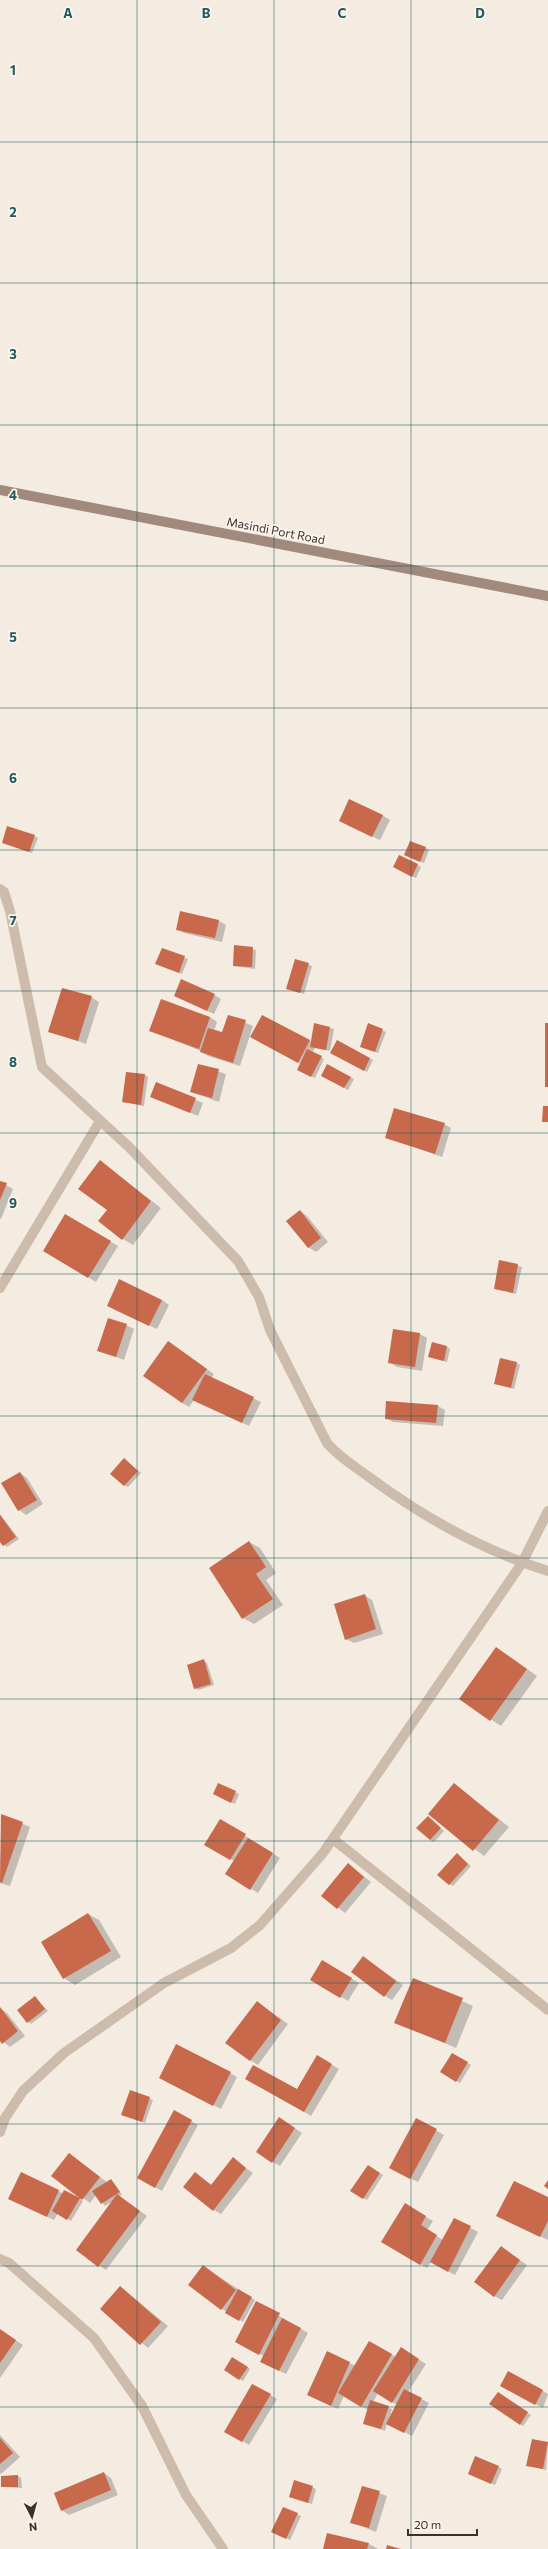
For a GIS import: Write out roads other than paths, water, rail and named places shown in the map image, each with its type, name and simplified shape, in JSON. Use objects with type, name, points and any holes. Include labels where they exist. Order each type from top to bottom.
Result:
[{"type":"main road","name":"Masindi Port Road","points":[[0,490],[548,596]]},
{"type":"street","points":[[0,889],[4,892],[10,911],[42,1067],[146,1164],[238,1261],[259,1297],[270,1330],[317,1425],[338,1455],[410,1507],[487,1548],[522,1563],[548,1571]]},
{"type":"street","points":[[0,1288],[100,1121]]},
{"type":"street","points":[[0,2132],[5,2118],[23,2091],[64,2054],[164,1983],[231,1948],[260,1925],[333,1839],[522,1563],[548,1511]]},
{"type":"street","points":[[333,1839],[548,2010]]},
{"type":"street","points":[[0,2259],[9,2263],[94,2338],[142,2406],[186,2495],[223,2549]]}]
